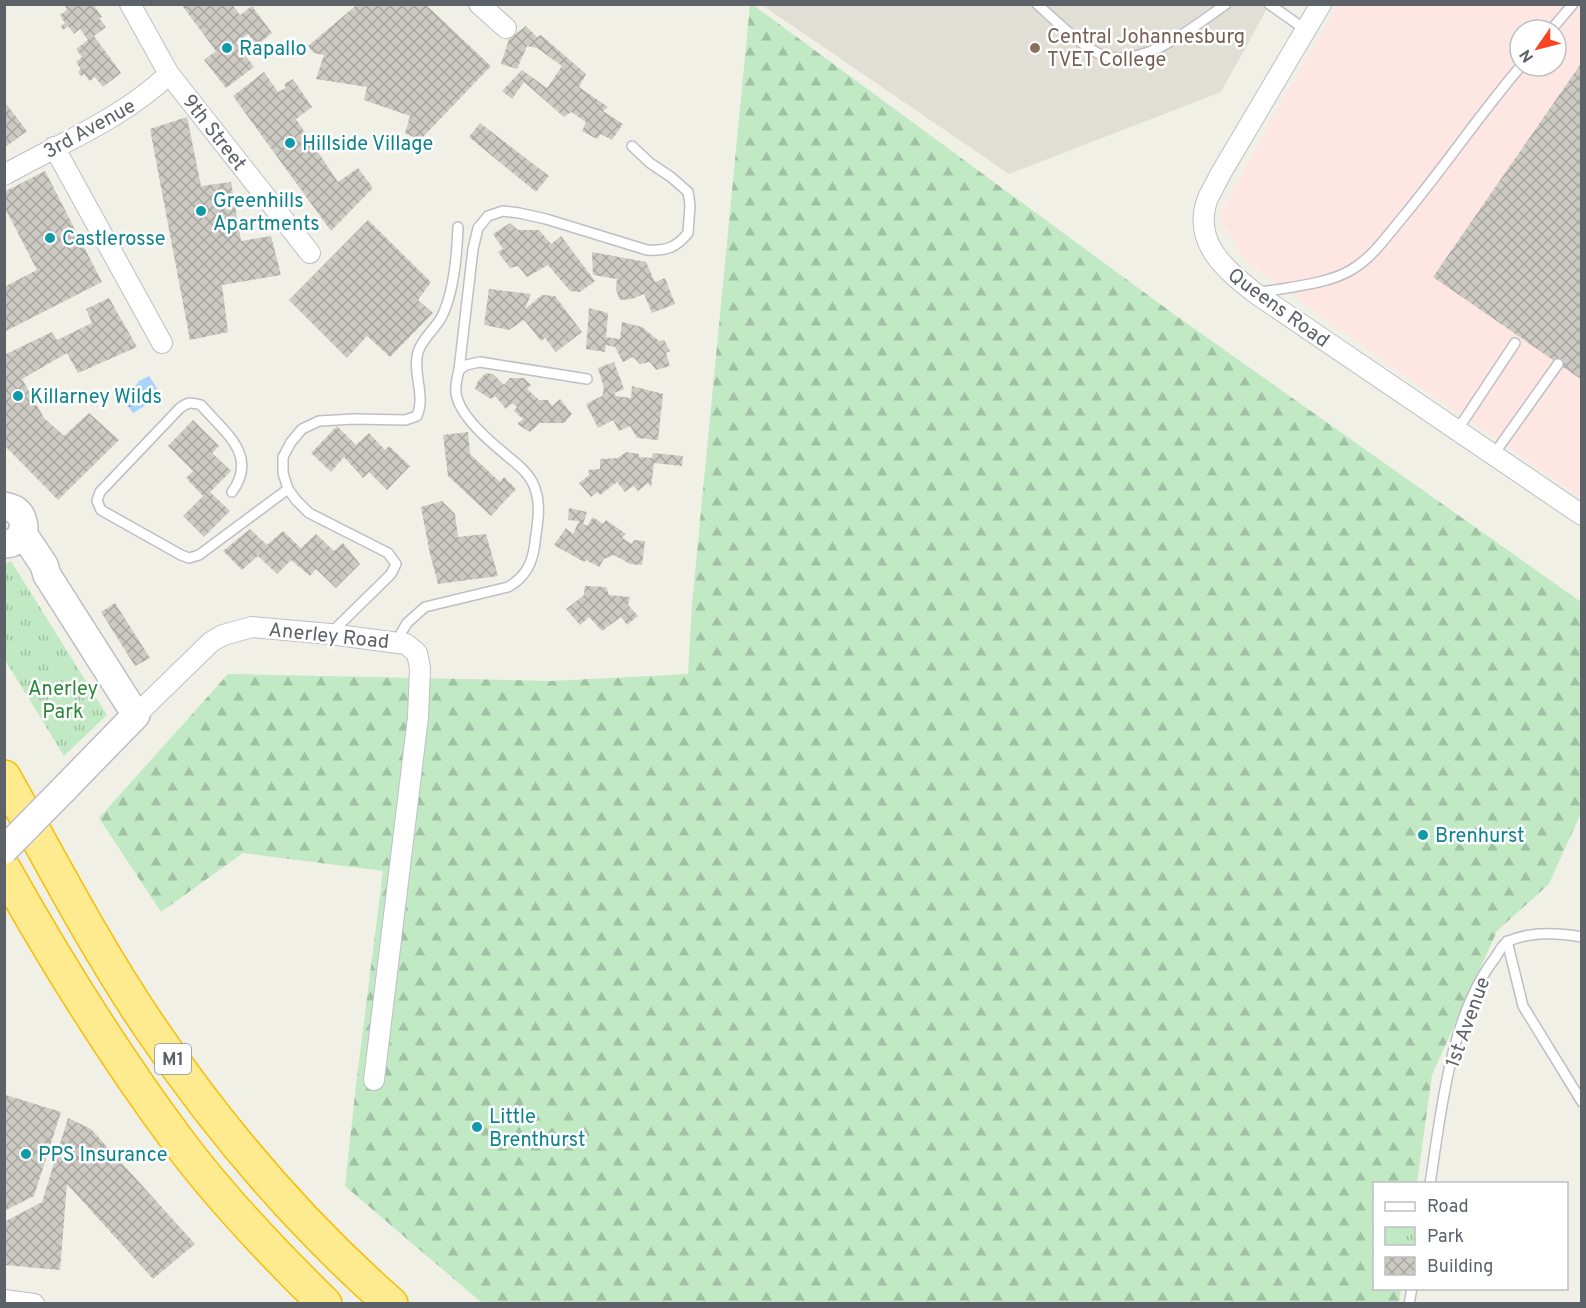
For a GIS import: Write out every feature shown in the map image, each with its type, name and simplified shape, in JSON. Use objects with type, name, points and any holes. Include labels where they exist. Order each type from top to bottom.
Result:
[{"type":"highway","name":"M1","points":[[4,777],[113,969],[148,1025],[192,1086],[278,1192],[345,1263],[390,1304]]},
{"type":"highway","name":"M1","points":[[4,869],[49,949],[112,1048],[182,1147],[268,1248],[325,1304]]},
{"type":"street","name":"9th Street","points":[[130,4],[169,74],[310,253]]},
{"type":"street","points":[[479,4],[506,28]]},
{"type":"street","name":"Queens Road","points":[[1321,4],[1221,173],[1208,200],[1204,215],[1207,236],[1218,260],[1255,293],[1581,514]]},
{"type":"street","name":"3rd Avenue","points":[[4,175],[133,105],[169,74]]},
{"type":"street","points":[[54,147],[162,343]]},
{"type":"street","points":[[5,505],[20,513],[23,520],[13,540],[36,571],[46,575],[136,715]]},
{"type":"street","name":"Anerley Road","points":[[4,850],[193,658],[223,635],[252,627],[406,644],[417,653],[420,668],[418,717],[374,1080]]},
{"type":"street","points":[[4,1300],[34,1304]]},
{"type":"lane","points":[[1037,4],[1087,46],[1102,55],[1114,58],[1130,57],[1158,49],[1226,4]]},
{"type":"lane","points":[[1269,4],[1306,30]]},
{"type":"lane","points":[[1561,18],[1573,4]]},
{"type":"lane","points":[[1255,293],[1333,278],[1351,271],[1361,263],[1378,247],[1413,205],[1511,78]]},
{"type":"lane","points":[[396,642],[407,623],[426,607],[508,587],[519,581],[528,570],[534,552],[538,504],[536,490],[530,477],[490,441],[463,411],[456,396],[455,386],[459,370],[473,249],[478,228],[488,216],[503,211],[546,219],[647,250],[663,251],[674,247],[688,233],[690,205],[688,192],[671,177],[650,164],[632,146]]},
{"type":"lane","points":[[330,634],[391,574],[396,564],[388,553],[309,513],[288,489],[283,472],[283,457],[302,429],[319,420],[354,418],[405,420],[417,416],[421,399],[417,361],[419,351],[446,307],[451,292],[458,227]]},
{"type":"lane","points":[[1458,429],[1515,343]]},
{"type":"lane","points":[[459,370],[466,365],[480,362],[587,379]]},
{"type":"lane","points":[[1494,454],[1558,364]]},
{"type":"lane","points":[[232,492],[243,473],[239,448],[201,405],[193,402],[186,403],[179,409],[100,492],[97,501],[101,510],[189,558],[199,555],[288,489]]},
{"type":"lane","points":[[1581,937],[1533,935],[1507,942],[1523,1006],[1581,1102]]},
{"type":"lane","name":"1st Avenue","points":[[1430,1182],[1449,1066],[1471,1001],[1486,969],[1507,942]]},
{"type":"shaded area","name":"Central Johannesburg TVET College","points":[[762,5],[1269,5],[1221,92],[1009,174]]},
{"type":"shaded area","points":[[1338,5],[1581,5],[1581,498],[1245,261],[1219,216]]},
{"type":"green space","points":[[750,5],[1175,315],[1581,602],[1581,813],[1549,884],[1497,931],[1432,1075],[1417,1182],[1373,1182],[1373,1290],[1401,1290],[1399,1303],[482,1303],[345,1186],[383,871],[243,853],[161,912],[99,818],[228,674],[551,681],[688,674],[692,604]]},
{"type":"green space","name":"Anerley Park","points":[[11,561],[107,715],[64,756],[5,660],[5,564]]},
{"type":"water","points":[[149,376],[157,388],[155,393],[148,403],[133,413],[125,402],[139,381]]},
{"type":"building","points":[[64,4],[93,4],[102,17],[99,18],[106,27],[94,36],[121,73],[103,87],[95,77],[90,81],[84,74],[81,76],[78,72],[81,69],[76,62],[82,57],[76,49],[88,40],[80,29],[74,34],[68,26],[63,30],[61,26],[65,23],[60,15],[67,10]]},
{"type":"building","name":"Rapallo","points":[[181,4],[232,4],[240,15],[252,6],[272,33],[257,45],[248,34],[236,43],[254,67],[226,88],[204,60],[216,51]]},
{"type":"building","points":[[358,4],[425,4],[491,66],[420,140],[405,133],[410,116],[364,100],[367,87],[316,79],[324,55],[314,53],[308,46]]},
{"type":"building","points":[[526,26],[537,37],[541,35],[586,74],[579,87],[608,107],[603,111],[623,124],[612,140],[601,134],[597,139],[582,131],[586,122],[571,112],[564,117],[524,82],[512,99],[502,91],[522,70],[547,88],[562,66],[537,48],[527,46],[517,69],[501,64],[509,39]]},
{"type":"building","points":[[1582,62],[1582,380],[1433,277]]},
{"type":"building","name":"Hillside Village","points":[[264,72],[278,92],[286,88],[284,84],[293,79],[312,107],[296,119],[338,182],[358,168],[373,188],[331,231],[233,96]]},
{"type":"building","points":[[4,101],[27,131],[4,148]]},
{"type":"building","name":"Greenhills Apartments","points":[[187,117],[201,186],[231,182],[241,241],[271,236],[281,275],[222,285],[228,332],[190,340],[150,129]]},
{"type":"building","points":[[480,123],[549,176],[536,192],[469,137]]},
{"type":"building","name":"Castlerosse","points":[[45,171],[102,282],[4,332],[4,287],[37,270],[4,206],[4,192]]},
{"type":"building","points":[[368,220],[431,282],[418,300],[433,313],[390,357],[367,336],[347,358],[289,300]]},
{"type":"building","points":[[510,223],[518,230],[539,230],[551,244],[561,236],[595,281],[580,292],[570,291],[548,265],[527,277],[518,266],[510,268],[498,252],[503,249],[493,234]]},
{"type":"building","points":[[592,252],[646,262],[655,282],[665,278],[675,304],[652,313],[644,294],[632,299],[620,300],[616,290],[617,279],[593,275]]},
{"type":"building","points":[[489,289],[531,294],[525,309],[542,295],[555,296],[582,332],[556,352],[545,338],[541,341],[524,320],[509,330],[484,325]]},
{"type":"building","name":"Killarney Wilds","points":[[109,298],[137,347],[78,373],[67,353],[22,379],[44,418],[64,436],[89,413],[119,440],[58,500],[4,445],[4,355],[52,332],[57,340],[92,323],[86,309]]},
{"type":"building","points":[[589,308],[608,313],[606,337],[620,339],[622,322],[642,327],[659,341],[664,340],[670,351],[666,353],[670,366],[656,370],[650,362],[640,364],[633,357],[623,362],[615,347],[606,345],[605,352],[586,349]]},
{"type":"building","points":[[614,362],[624,389],[614,393],[616,396],[631,398],[632,386],[663,394],[658,440],[637,438],[630,426],[619,431],[613,420],[598,428],[586,404],[602,396],[604,388],[598,368]]},
{"type":"building","points":[[486,373],[493,374],[504,385],[510,378],[524,378],[531,385],[527,389],[539,400],[548,400],[552,406],[560,399],[572,414],[564,423],[540,423],[530,432],[517,424],[523,419],[514,411],[517,407],[512,403],[506,409],[495,396],[491,399],[475,389],[478,381]]},
{"type":"building","points":[[193,420],[219,446],[212,453],[231,471],[210,492],[230,511],[204,537],[183,516],[203,496],[186,478],[193,471],[168,446]]},
{"type":"building","points":[[337,426],[356,445],[369,433],[385,450],[389,446],[410,466],[387,490],[369,472],[363,478],[344,457],[331,472],[311,453]]},
{"type":"building","points":[[468,432],[470,454],[500,482],[504,477],[516,489],[491,516],[448,476],[443,435]]},
{"type":"building","points":[[626,452],[639,454],[639,457],[652,458],[653,453],[683,456],[682,466],[654,463],[651,487],[648,483],[638,491],[633,486],[625,492],[617,482],[600,495],[598,492],[591,497],[579,483],[589,475],[588,470],[600,469],[600,459],[618,458]]},
{"type":"building","points":[[442,501],[455,514],[458,537],[486,534],[498,576],[438,584],[421,507]]},
{"type":"building","points":[[569,508],[587,512],[583,524],[587,526],[593,517],[603,524],[606,520],[626,534],[622,538],[632,544],[634,540],[645,541],[642,565],[630,564],[614,555],[604,559],[599,567],[586,560],[584,562],[554,545],[566,528],[573,534],[579,521],[568,520]]},
{"type":"building","points":[[250,529],[267,545],[283,531],[301,548],[316,534],[334,551],[343,543],[360,564],[336,588],[316,569],[310,576],[291,560],[277,574],[258,556],[242,570],[223,551]]},
{"type":"building","points":[[585,586],[606,587],[609,595],[630,597],[628,605],[638,616],[627,625],[621,617],[602,631],[589,617],[580,625],[566,609],[584,595]]},
{"type":"building","points":[[115,603],[150,658],[135,666],[101,612]]},
{"type":"building","name":"PPS Insurance","points":[[6,1095],[61,1112],[34,1196],[4,1211],[4,1100]]},
{"type":"building","points":[[68,1118],[91,1129],[195,1244],[153,1279],[67,1184],[60,1270],[4,1265],[4,1222],[42,1202]]},
{"type":"place","name":"Rapallo","points":[[227,48]]},
{"type":"place","name":"Central Johannesburg TVET College","points":[[1035,48]]},
{"type":"place","name":"Hillside Village","points":[[290,143]]},
{"type":"place","name":"Greenhills Apartments","points":[[201,211]]},
{"type":"place","name":"Castlerosse","points":[[50,238]]},
{"type":"place","name":"Killarney Wilds","points":[[18,396]]},
{"type":"place","name":"Brenhurst","points":[[1423,835]]},
{"type":"place","name":"Little Brenthurst","points":[[477,1127]]},
{"type":"place","name":"PPS Insurance","points":[[26,1154]]}]
